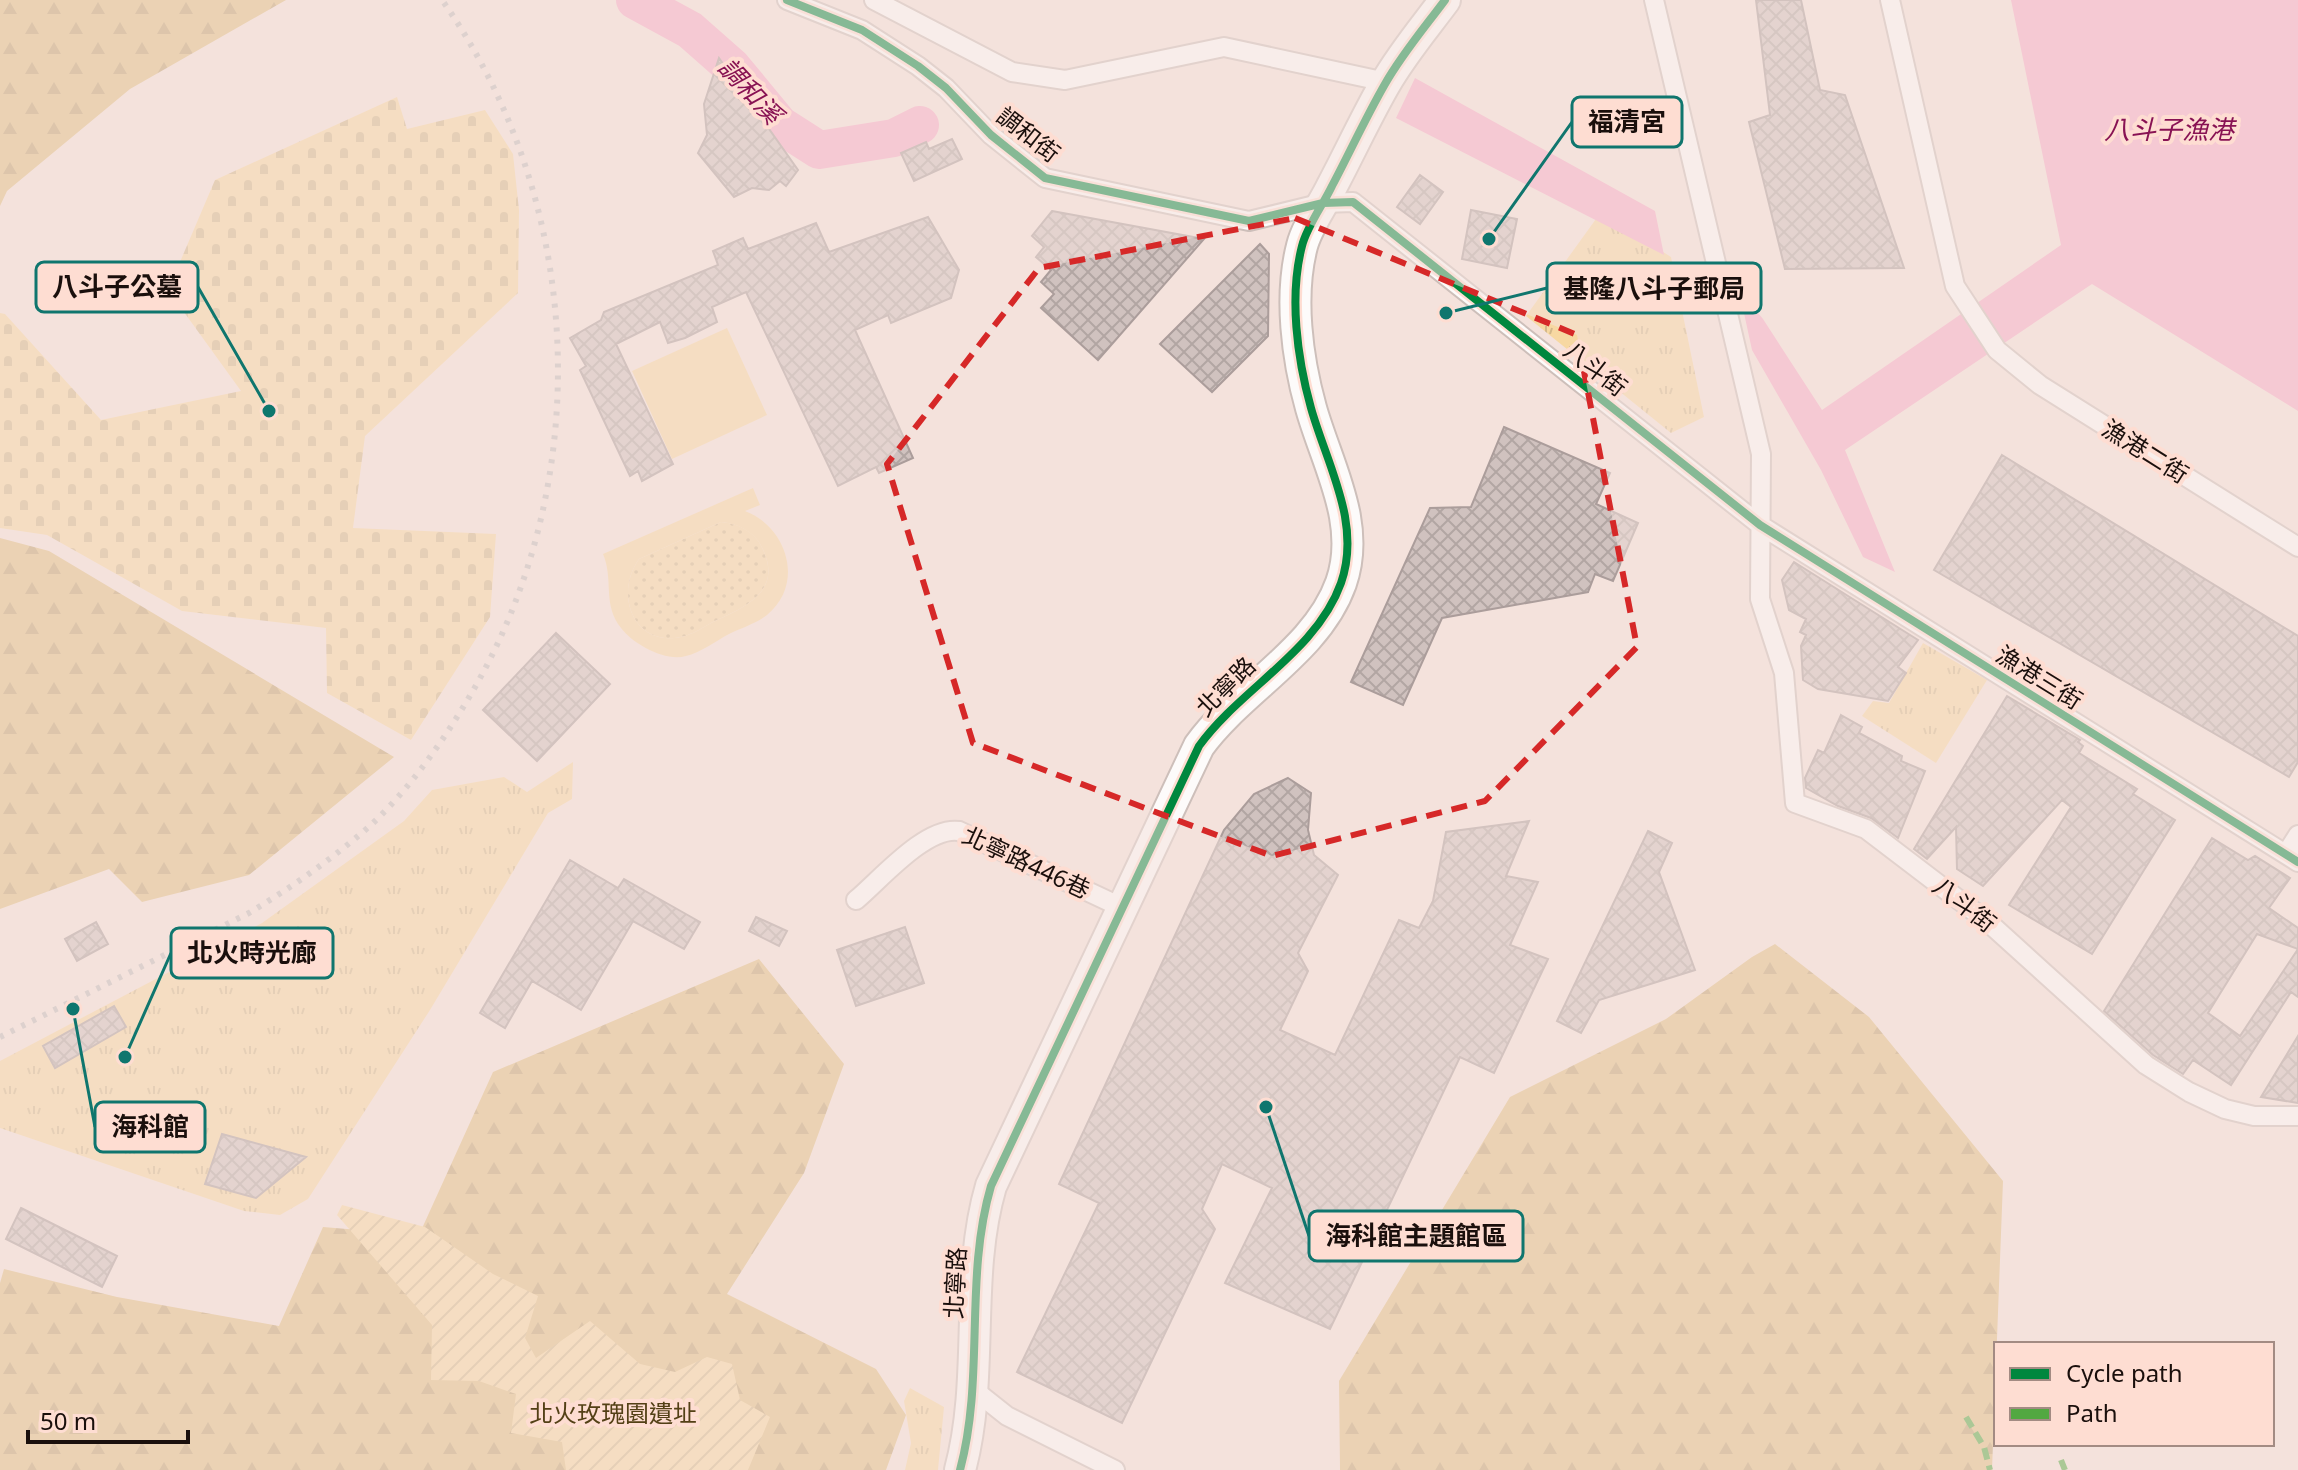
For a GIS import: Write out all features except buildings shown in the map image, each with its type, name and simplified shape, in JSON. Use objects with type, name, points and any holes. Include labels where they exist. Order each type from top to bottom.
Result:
[{"type":"main road","name":"北寧路","points":[[960,1470],[973,1389],[979,1226],[991,1186],[1199,746],[1215,723],[1309,635],[1324,616],[1342,581],[1348,555],[1347,518],[1311,407],[1299,354],[1298,277],[1303,243],[1386,82],[1445,0]]},
{"type":"street","name":"調和街","points":[[787,0],[862,30],[918,66],[946,88],[991,135],[1045,178],[1249,221],[1323,203]]},
{"type":"street","name":"調和街","points":[[874,0],[1012,72],[1065,80],[1224,47],[1386,82]]},
{"type":"street","points":[[1654,0],[1761,454],[1760,525]]},
{"type":"street","name":"漁港二街","points":[[1890,0],[1955,286],[1997,350],[2040,385],[2298,547]]},
{"type":"street","name":"八斗街","points":[[1323,203],[1353,202],[1760,525],[1760,599],[1784,673],[1795,803],[1866,829],[1988,922],[2146,1065],[2189,1092],[2225,1109],[2254,1116],[2298,1116]]},
{"type":"street","name":"漁港三街","points":[[1760,525],[2084,731],[2292,858]]},
{"type":"street","name":"北寧路446巷","points":[[856,900],[928,838],[948,829],[959,831],[1123,908]]},
{"type":"street","points":[[2292,858],[2298,835]]},
{"type":"street","points":[[973,1389],[1007,1416],[1115,1470]]},
{"type":"highlighted area","points":[[1295,218],[1577,335],[1637,647],[1485,801],[1272,856],[973,743],[887,464],[1039,268]]},
{"type":"green space","points":[[0,0],[286,0],[130,89],[7,191],[0,206]]},
{"type":"green space","points":[[397,97],[407,129],[485,110],[513,154],[519,210],[518,293],[365,436],[353,528],[496,534],[490,617],[411,740],[327,693],[326,628],[182,611],[47,535],[0,528],[0,313],[5,314],[101,420],[241,391],[168,290],[215,180]]},
{"type":"green space","points":[[1601,212],[1671,257],[1704,417],[1671,433],[1526,316]]},
{"type":"green space","points":[[727,328],[767,415],[672,459],[632,371]]},
{"type":"green space","points":[[753,488],[760,505],[745,511],[759,518],[780,542],[788,572],[786,587],[779,602],[763,618],[697,652],[686,656],[669,656],[633,640],[615,619],[603,554]],"holes":[[[721,522],[741,527],[761,545],[768,566],[764,588],[748,604],[685,636],[664,638],[640,626],[633,615],[628,587],[639,559]]]},
{"type":"green space","points":[[721,522],[747,531],[761,545],[768,566],[764,588],[748,604],[690,634],[664,638],[651,634],[640,626],[629,602],[628,587],[639,559]]},
{"type":"green space","points":[[0,538],[49,551],[394,757],[249,875],[142,902],[109,869],[0,909]]},
{"type":"green space","points":[[1923,643],[1987,680],[1936,763],[1862,716],[1873,701],[1889,703]]},
{"type":"green space","points":[[573,762],[572,799],[548,813],[430,1010],[308,1199],[280,1215],[244,1211],[0,1128],[0,1061],[262,923],[404,821],[432,790],[504,777],[527,792]]},
{"type":"green space","points":[[1775,944],[1869,1017],[2003,1181],[1997,1342],[1994,1342],[1992,1470],[1340,1470],[1339,1381],[1510,1097],[1666,1019]]},
{"type":"green space","points":[[759,959],[844,1064],[804,1173],[727,1294],[876,1369],[906,1415],[886,1470],[0,1470],[0,1283],[4,1269],[117,1297],[279,1326],[323,1227],[419,1235],[493,1072]]},
{"type":"green space","name":"北火玫瑰園遺址","points":[[342,1205],[425,1227],[493,1274],[538,1296],[525,1338],[536,1358],[590,1321],[640,1364],[675,1372],[707,1357],[732,1364],[740,1400],[770,1417],[748,1470],[566,1470],[562,1442],[511,1433],[516,1394],[479,1381],[431,1380],[432,1325],[337,1215]]},
{"type":"green space","points":[[910,1388],[944,1407],[938,1470],[905,1470],[911,1443],[904,1401]]},
{"type":"water","name":"八斗子漁港","points":[[2011,0],[2298,0],[2298,411],[2092,284],[1845,450],[1895,572],[1863,557],[1821,470],[1752,350],[1739,290],[1763,319],[1822,410],[2061,245]]},
{"type":"water","points":[[1415,78],[1655,211],[1664,255],[1396,118]]},
{"type":"waterway","name":"調和溪","points":[[635,0],[690,30],[732,67],[780,125],[819,150],[894,138],[920,125]]},
{"type":"railway","points":[[0,1037],[249,913],[313,871],[358,836],[400,795],[438,746],[471,694],[512,611],[540,524],[555,434],[557,342],[547,252],[525,164],[489,79],[442,0]]},
{"type":"marked path","points":[[1966,1417],[1984,1447],[1990,1470]]},
{"type":"marked path","points":[[2061,1460],[2065,1470]]},
{"type":"cycle path","points":[[787,0],[862,30],[918,66],[946,88],[991,135],[1045,178],[1249,221],[1323,203],[1353,202],[1760,525],[2298,862]]},
{"type":"cycle path","points":[[960,1470],[972,1399],[978,1256],[991,1186],[1199,746],[1216,725],[1314,629],[1330,607],[1341,583],[1346,561],[1345,516],[1302,369],[1295,306],[1298,265],[1308,231],[1378,96],[1445,0]]},
{"type":"place","name":"福清宮","points":[[1489,239]]},
{"type":"place","name":"基隆八斗子郵局","points":[[1446,313]]},
{"type":"place","name":"八斗子公墓","points":[[269,411]]},
{"type":"place","name":"海科館","points":[[73,1009]]},
{"type":"place","name":"北火時光廊","points":[[125,1057]]},
{"type":"place","name":"海科館主題館區","points":[[1266,1107]]}]
